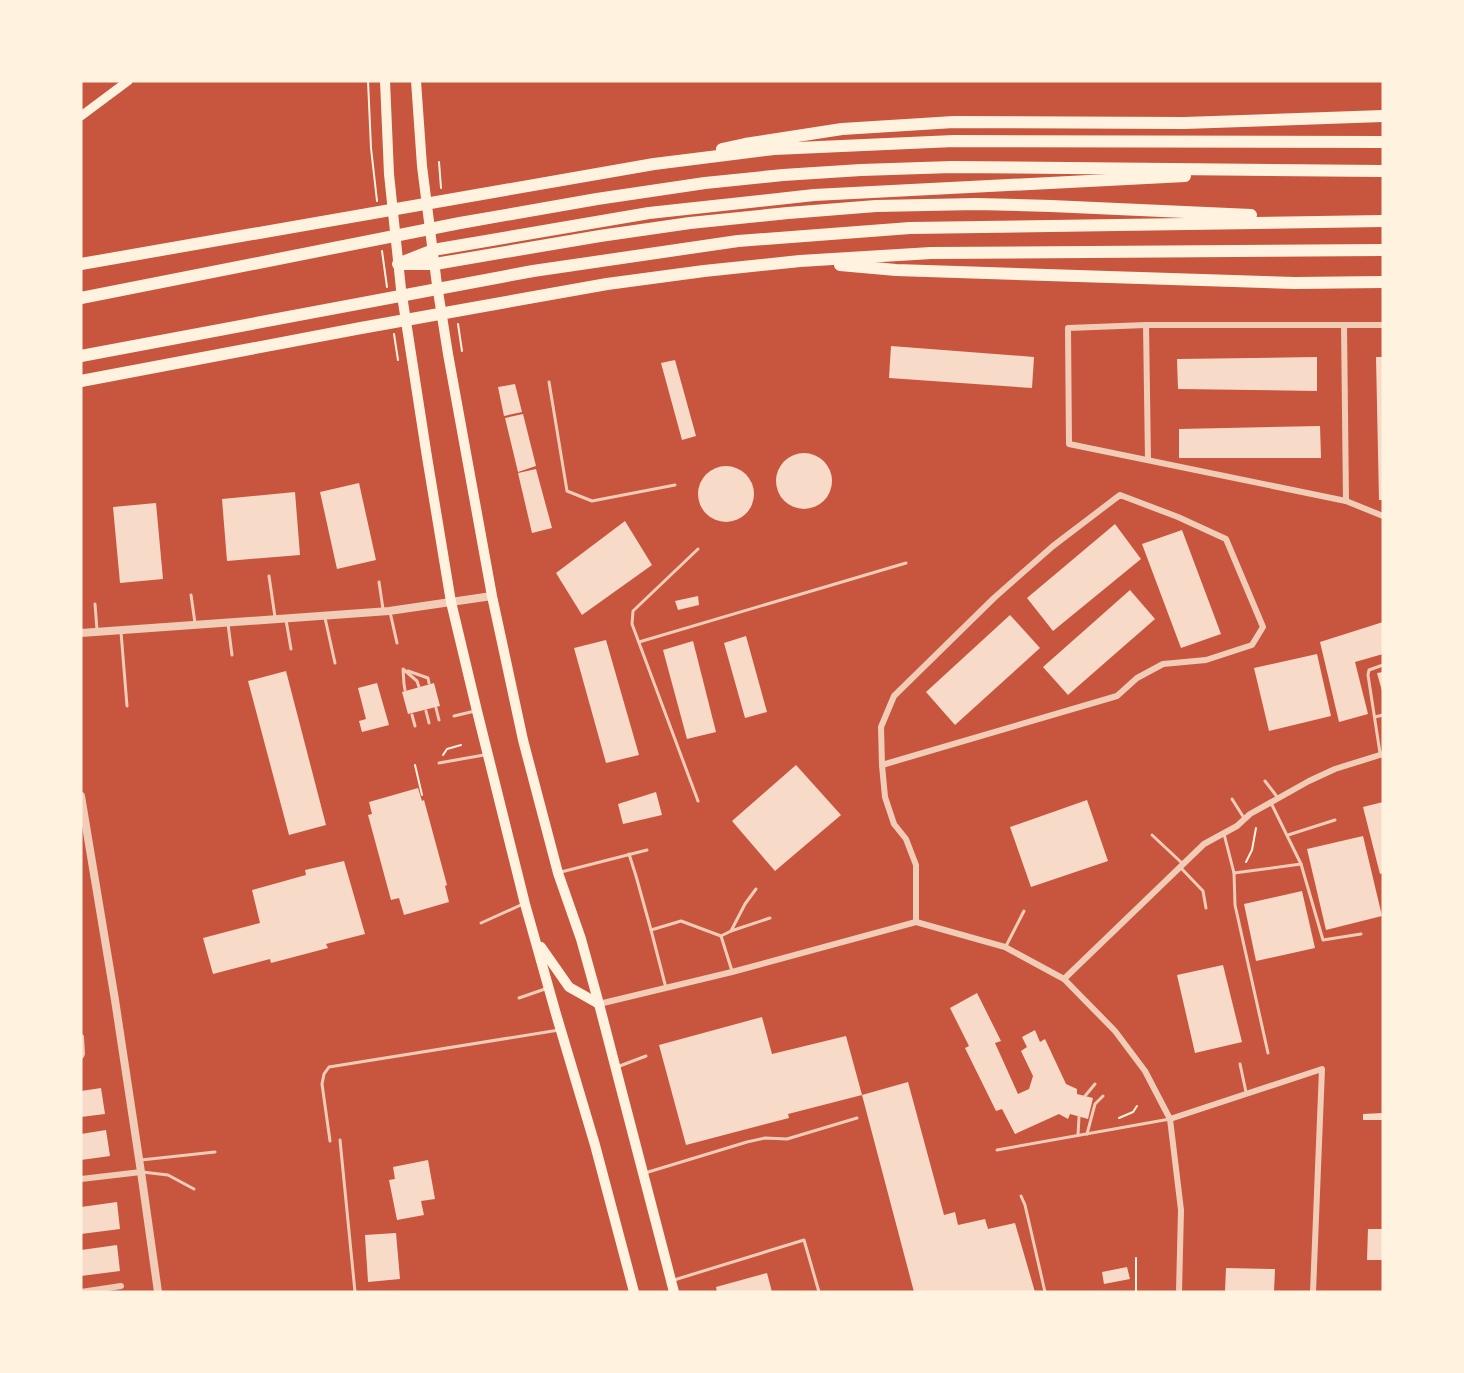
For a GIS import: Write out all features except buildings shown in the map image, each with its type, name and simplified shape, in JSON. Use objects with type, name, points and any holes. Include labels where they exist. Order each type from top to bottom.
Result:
[{"type":"highway","points":[[81,264],[654,164],[745,144],[831,131],[954,122],[1184,123],[1383,116]]},
{"type":"highway","points":[[654,164],[774,149],[943,141],[1383,142]]},
{"type":"highway","points":[[81,298],[460,223],[705,183],[861,170],[952,167],[1383,171]]},
{"type":"highway","points":[[398,264],[433,250],[649,213],[814,195],[1306,170]]},
{"type":"highway","points":[[398,264],[435,264],[690,223],[876,206],[977,204],[1051,206],[1366,220]]},
{"type":"highway","points":[[81,356],[533,271],[738,240],[910,228],[1383,220]]},
{"type":"highway","points":[[81,381],[607,284],[800,261],[931,253],[1383,250]]},
{"type":"highway","points":[[800,261],[896,270],[1294,283],[1383,282]]},
{"type":"main road","points":[[81,116],[128,81]]},
{"type":"main road","points":[[385,81],[389,174],[398,264],[452,602],[525,903],[595,1145],[634,1292]]},
{"type":"main road","points":[[416,81],[422,166],[448,354],[492,596],[524,740],[558,873],[581,939],[599,1004],[674,1292]]},
{"type":"main road","points":[[536,939],[569,987],[599,1004]]},
{"type":"street","points":[[1146,325],[1148,460]]},
{"type":"street","points":[[1383,325],[1146,325],[1068,328],[1069,444],[1346,501],[1383,516]]},
{"type":"street","points":[[1344,325],[1346,501]]},
{"type":"street","points":[[882,765],[1117,696],[1137,678],[1163,664],[1206,660],[1252,645],[1263,627],[1226,539],[1178,517],[1120,495],[1053,546],[1002,591],[894,696],[881,727],[882,765],[885,797],[894,824],[906,839],[916,865],[916,922]]},
{"type":"street","points":[[81,633],[386,611],[492,596]]},
{"type":"street","points":[[1064,979],[1204,844],[1237,826],[1250,814],[1309,781],[1335,769],[1382,754]]},
{"type":"street","points":[[81,796],[85,844],[115,1000],[158,1292]]},
{"type":"street","points":[[599,1004],[732,972],[916,922],[1005,947],[1064,979],[1115,1031],[1145,1071],[1170,1119],[1181,1210],[1179,1292]]},
{"type":"street","points":[[81,1037],[81,1056]]},
{"type":"street","points":[[1170,1119],[1322,1069],[1313,1292]]},
{"type":"street","points":[[81,1179],[141,1172]]},
{"type":"street","points":[[81,1292],[121,1286]]},
{"type":"lane","points":[[549,382],[567,491],[592,501],[675,485]]},
{"type":"lane","points":[[698,549],[633,611],[632,624],[698,801]]},
{"type":"lane","points":[[639,642],[906,563]]},
{"type":"lane","points":[[269,576],[275,619]]},
{"type":"lane","points":[[379,582],[397,643]]},
{"type":"lane","points":[[191,595],[195,625]]},
{"type":"lane","points":[[95,604],[97,632]]},
{"type":"lane","points":[[324,615],[335,663]]},
{"type":"lane","points":[[285,618],[291,649]]},
{"type":"lane","points":[[228,623],[232,655]]},
{"type":"lane","points":[[121,630],[127,706]]},
{"type":"lane","points":[[1382,754],[1368,675],[1369,670],[1383,665]]},
{"type":"lane","points":[[404,669],[428,678],[429,683]]},
{"type":"lane","points":[[404,669],[417,681],[419,687]]},
{"type":"lane","points":[[404,669],[405,690]]},
{"type":"lane","points":[[436,708],[440,720]]},
{"type":"lane","points":[[426,711],[429,723]]},
{"type":"lane","points":[[454,716],[477,711]]},
{"type":"lane","points":[[412,715],[415,726]]},
{"type":"lane","points":[[1375,717],[1383,715]]},
{"type":"lane","points":[[439,763],[488,755]]},
{"type":"lane","points":[[1266,781],[1278,798]]},
{"type":"lane","points":[[1233,799],[1245,819]]},
{"type":"lane","points":[[1271,802],[1301,864],[1323,940],[1361,934]]},
{"type":"lane","points":[[1288,835],[1335,820]]},
{"type":"lane","points":[[1224,833],[1234,873],[1234,905],[1268,1053]]},
{"type":"lane","points":[[1152,835],[1203,891],[1206,908]]},
{"type":"lane","points":[[558,873],[647,850]]},
{"type":"lane","points":[[629,855],[666,988]]},
{"type":"lane","points":[[1234,873],[1301,864]]},
{"type":"lane","points":[[731,931],[756,889]]},
{"type":"lane","points":[[481,923],[525,903]]},
{"type":"lane","points":[[1005,947],[1023,911]]},
{"type":"lane","points":[[651,930],[681,921],[721,936],[771,918]]},
{"type":"lane","points":[[721,936],[732,972]]},
{"type":"lane","points":[[519,998],[549,988]]},
{"type":"lane","points":[[330,1141],[322,1084],[324,1074],[329,1067],[561,1030]]},
{"type":"lane","points":[[615,1068],[646,1056]]},
{"type":"lane","points":[[1240,1064],[1246,1094]]},
{"type":"lane","points":[[1085,1096],[1095,1084]]},
{"type":"lane","points":[[1087,1134],[1095,1104],[1103,1096]]},
{"type":"lane","points":[[1078,1135],[1079,1117]]},
{"type":"lane","points":[[642,1174],[747,1142],[765,1138],[787,1139],[857,1118]]},
{"type":"lane","points":[[997,1150],[1170,1119]]},
{"type":"lane","points":[[340,1140],[355,1292]]},
{"type":"lane","points":[[139,1161],[215,1152]]},
{"type":"lane","points":[[141,1172],[168,1175],[194,1189]]},
{"type":"lane","points":[[1021,1196],[1045,1292]]},
{"type":"lane","points":[[671,1281],[804,1240],[819,1292]]},
{"type":"path","points":[[368,81],[369,133],[374,176]]},
{"type":"path","points":[[415,765],[422,795]]},
{"type":"path","points":[[1246,862],[1252,850],[1256,828]]},
{"type":"path","points":[[1119,1118],[1133,1112],[1137,1106]]},
{"type":"path","points":[[1136,1258],[1136,1292]]}]
